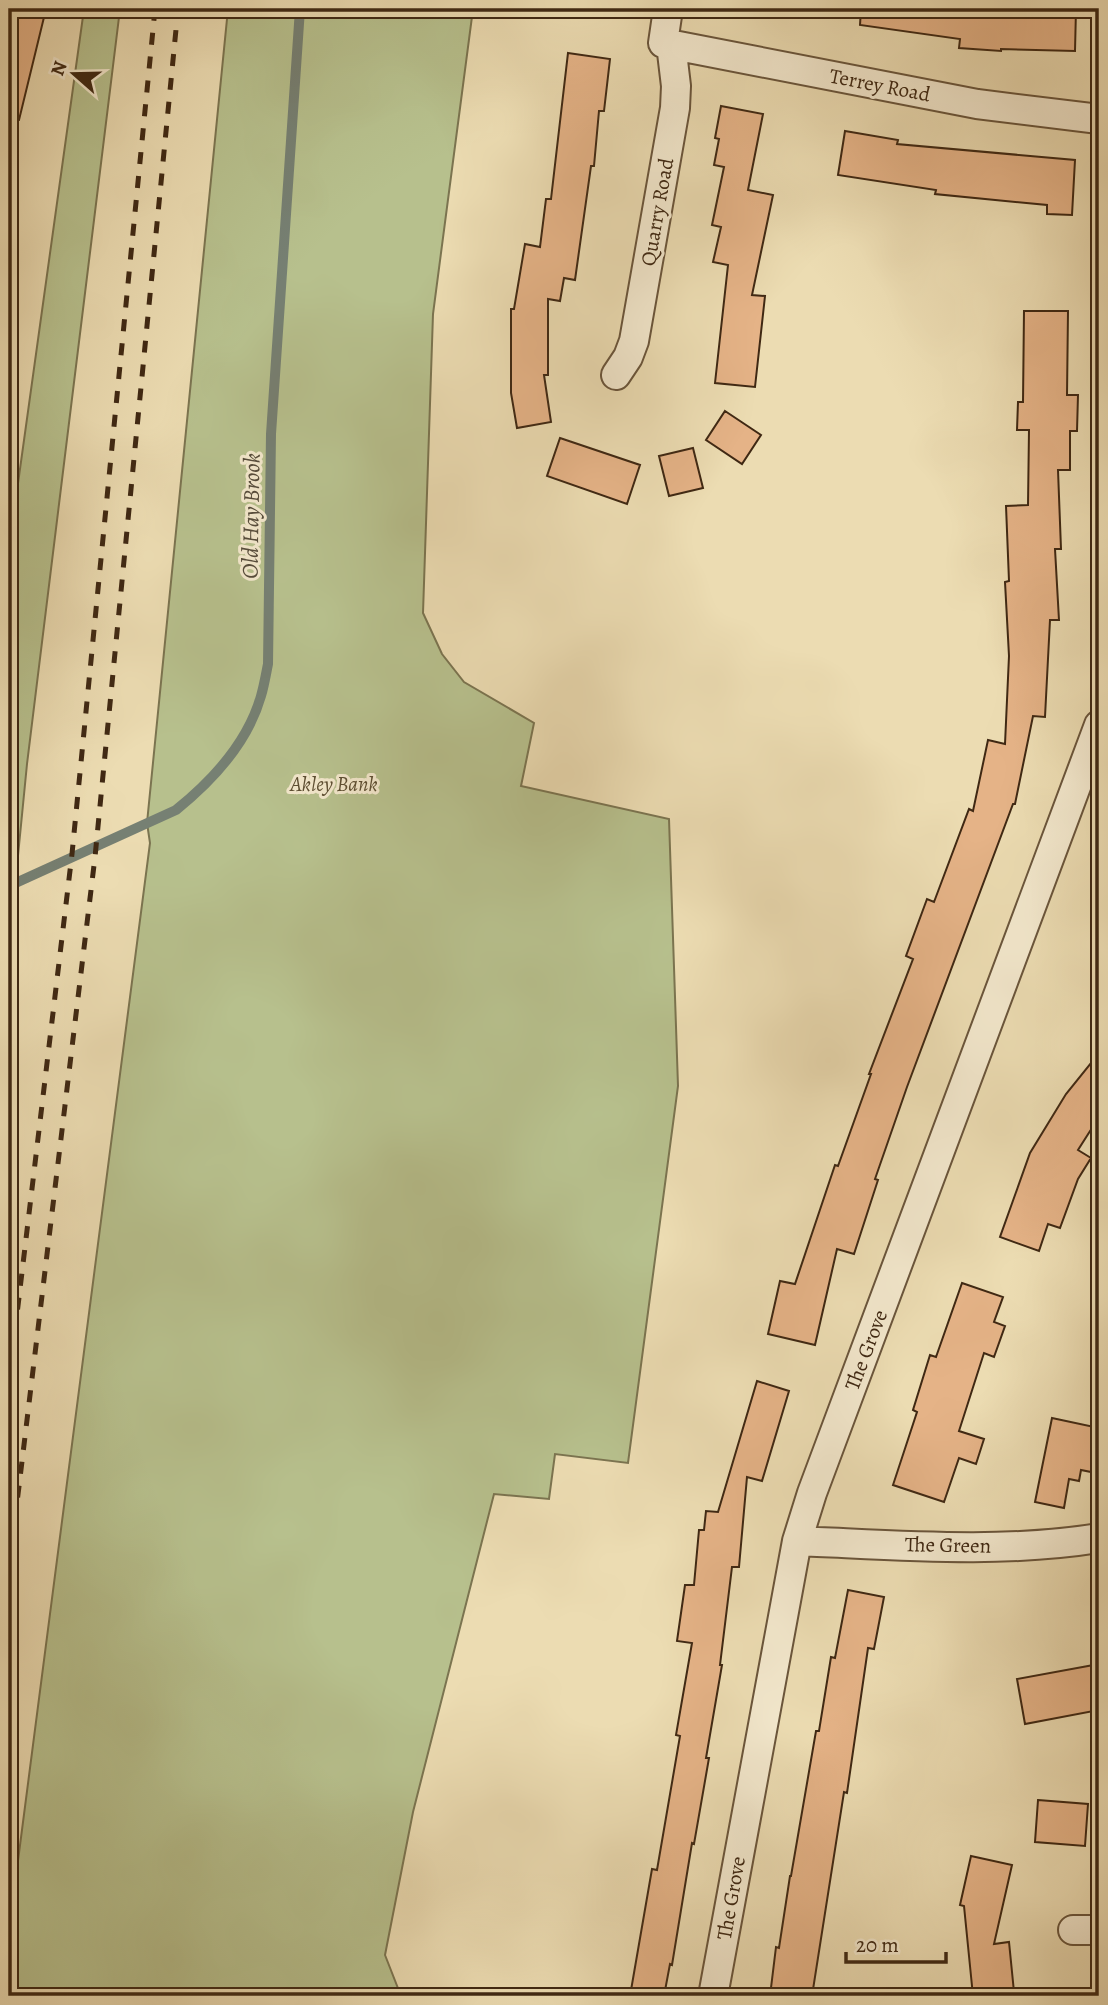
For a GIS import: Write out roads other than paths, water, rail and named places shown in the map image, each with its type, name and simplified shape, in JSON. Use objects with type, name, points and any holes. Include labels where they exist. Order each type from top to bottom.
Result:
[{"type":"street","name":"Quarry Road","points":[[616,375],[628,357],[634,341],[676,108],[676,86],[667,43],[668,9]]},
{"type":"street","name":"Terrey Road","points":[[667,43],[977,104],[1099,118]]},
{"type":"street","name":"The Grove","points":[[713,1996],[797,1541],[822,1466],[1099,725]]},
{"type":"street","name":"The Green","points":[[797,1541],[946,1547],[1068,1543],[1099,1538]]},
{"type":"waterway","name":"Old Hay Brook","points":[[9,886],[176,810],[203,786],[238,745],[261,696],[268,664],[271,434],[300,9]]},
{"type":"railway","points":[[9,1381],[72,854],[155,9]]},
{"type":"railway","points":[[9,1569],[95,857],[178,9]]},
{"type":"park label","name":"Akley Bank","points":[[334,784]]}]
